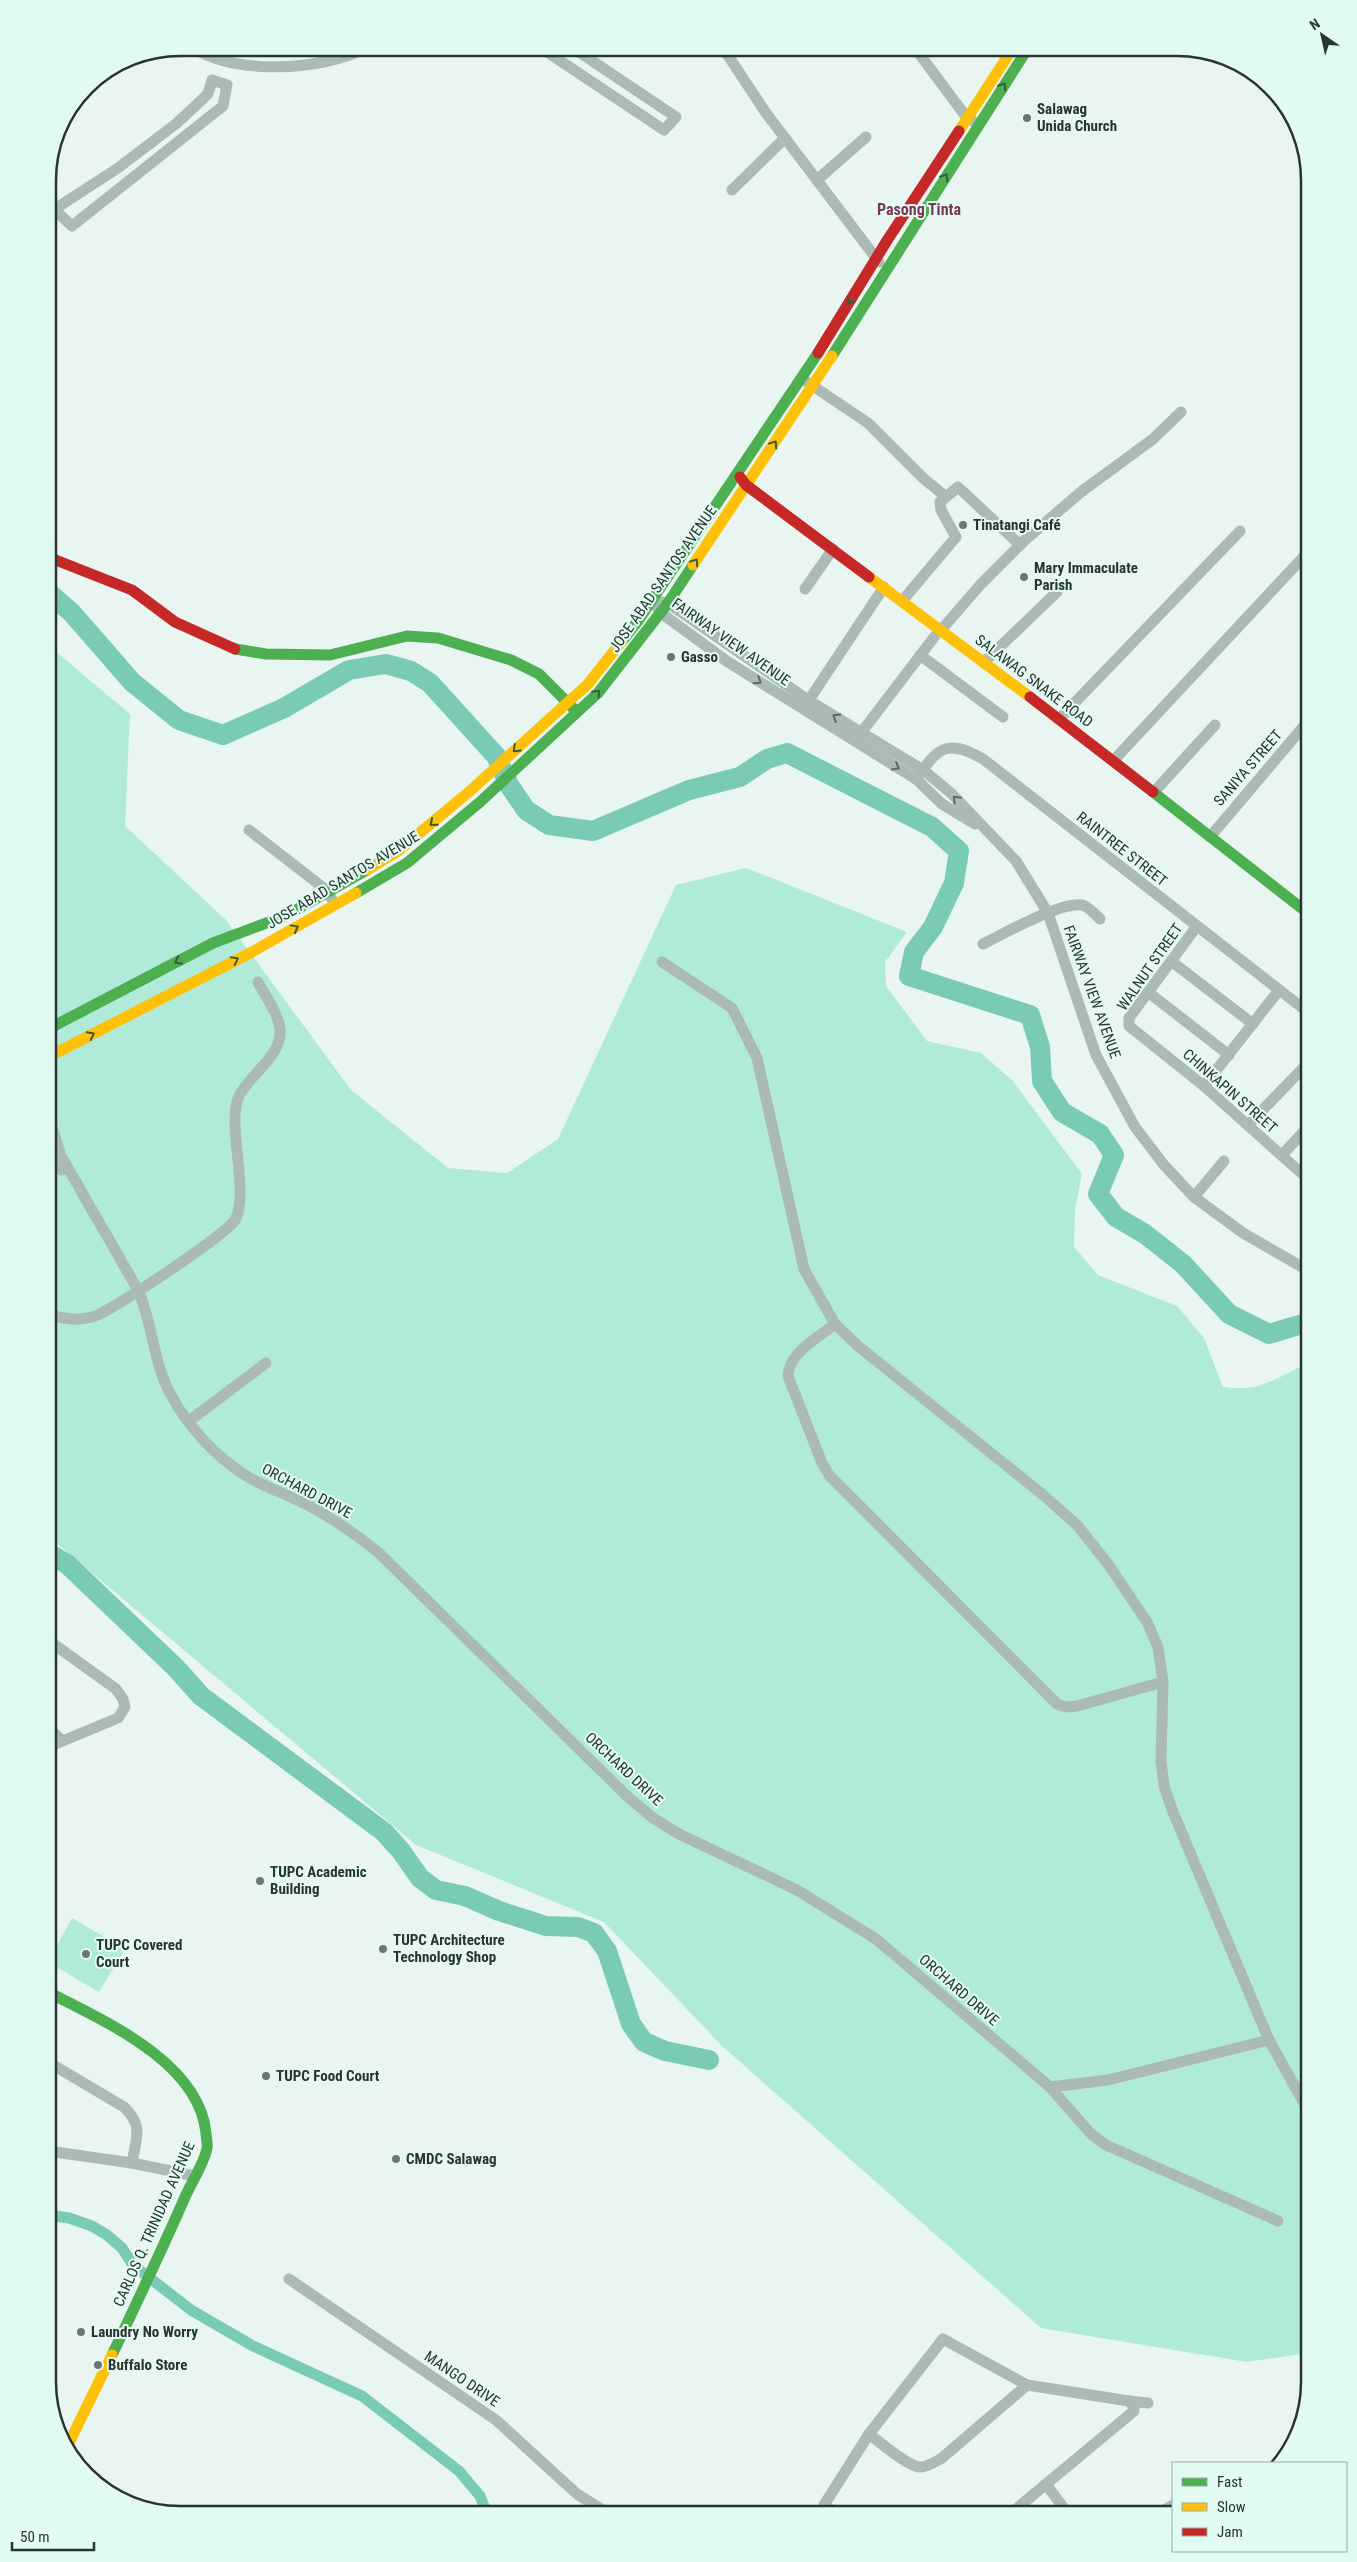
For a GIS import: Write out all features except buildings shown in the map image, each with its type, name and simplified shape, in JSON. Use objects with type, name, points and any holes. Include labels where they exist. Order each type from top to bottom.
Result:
[{"type":"main road","name":"JOSE ABAD SANTOS AVENUE","points":[[57,1025],[213,943],[285,916],[328,893],[398,851],[470,791],[552,715],[568,703],[604,667],[653,600],[802,378],[875,260],[1006,57]]},
{"type":"main road","name":"JOSE ABAD SANTOS AVENUE","points":[[57,1053],[252,952],[407,863],[480,802],[578,713],[609,679],[661,614],[813,386],[1022,57]]},
{"type":"main road","name":"SALAWAG SNAKE ROAD","points":[[738,474],[746,485],[903,600],[938,633],[984,662],[1301,907]]},
{"type":"main road","points":[[57,561],[132,590],[175,622],[232,649],[266,654],[330,655],[407,636],[438,638],[511,660],[539,674],[578,713]]},
{"type":"main road","name":"CARLOS Q. TRINIDAD AVENUE","points":[[56,1996],[128,2035],[176,2073],[198,2103],[208,2136],[207,2148],[156,2263],[71,2439]]},
{"type":"street","points":[[211,56],[225,62],[270,66],[304,64],[346,56]]},
{"type":"street","points":[[554,56],[664,130],[676,117],[586,56]]},
{"type":"street","points":[[729,57],[785,138],[875,260],[888,268]]},
{"type":"street","points":[[921,57],[967,118],[978,125]]},
{"type":"street","points":[[220,82],[225,62]]},
{"type":"street","points":[[212,80],[220,82],[227,85],[223,106],[72,226],[58,213],[58,207],[118,168],[177,123],[208,94],[212,80]]},
{"type":"street","points":[[817,180],[866,137]]},
{"type":"street","points":[[732,190],[785,138]]},
{"type":"street","points":[[802,378],[868,423],[923,478],[945,496]]},
{"type":"street","points":[[861,733],[920,655],[981,584],[1020,545],[1081,492],[1153,440],[1181,412]]},
{"type":"street","points":[[903,600],[956,537],[941,510],[940,502],[958,486],[1020,545]]},
{"type":"street","points":[[1059,719],[1240,532]]},
{"type":"street","points":[[805,589],[833,549]]},
{"type":"street","points":[[1113,761],[1301,560]]},
{"type":"street","points":[[805,705],[884,587]]},
{"type":"street","points":[[984,662],[1057,592]]},
{"type":"street","name":"FAIRWAY VIEW AVENUE","points":[[653,600],[668,603],[805,705],[861,733],[919,775],[942,804],[988,831],[1016,861],[1048,913],[1096,1055],[1124,1109],[1164,1165],[1194,1197],[1243,1233],[1301,1266]]},
{"type":"street","name":"FAIRWAY VIEW AVENUE","points":[[653,600],[661,614],[728,662],[805,705],[919,775]]},
{"type":"street","points":[[728,662],[736,652]]},
{"type":"street","points":[[920,655],[1004,717]]},
{"type":"street","points":[[1154,792],[1214,725]]},
{"type":"street","name":"SANIYA STREET","points":[[1210,836],[1301,730]]},
{"type":"street","name":"RAINTREE STREET","points":[[919,775],[938,752],[950,748],[965,749],[983,759],[1301,1006]]},
{"type":"street","points":[[249,830],[328,893],[335,906]]},
{"type":"street","points":[[983,944],[1048,913],[1074,904],[1084,905],[1100,919]]},
{"type":"street","name":"WALNUT STREET","points":[[1129,1026],[1129,1018],[1197,926]]},
{"type":"street","points":[[662,962],[732,1008],[758,1058],[804,1270],[835,1324],[858,1346],[1042,1494],[1077,1525],[1108,1564],[1147,1622],[1158,1647],[1162,1682],[1161,1761],[1164,1786],[1172,1812],[1269,2040],[1301,2096]]},
{"type":"street","points":[[1171,962],[1253,1024]]},
{"type":"street","points":[[56,1315],[73,1320],[93,1317],[138,1290],[213,1240],[236,1219],[239,1201],[238,1098],[275,1050],[281,1030],[278,1020],[258,982]]},
{"type":"street","points":[[1204,1086],[1280,990]]},
{"type":"street","points":[[1148,992],[1229,1055]]},
{"type":"street","name":"CHINKAPIN STREET","points":[[1129,1026],[1204,1086],[1301,1172]]},
{"type":"street","points":[[1248,1125],[1301,1071]]},
{"type":"street","points":[[1282,1156],[1301,1136]]},
{"type":"street","name":"ORCHARD DRIVE","points":[[57,1142],[61,1156],[138,1290],[145,1306],[161,1374],[170,1394],[200,1436],[225,1459],[248,1476],[320,1512],[349,1529],[379,1553],[628,1797],[653,1818],[679,1834],[797,1890],[876,1939],[1050,2088],[1091,2134],[1106,2145],[1278,2221]]},
{"type":"street","points":[[1194,1197],[1224,1161]]},
{"type":"street","name":"ORCHARD DRIVE","points":[[57,1163],[86,1201]]},
{"type":"street","points":[[835,1324],[800,1352],[789,1367],[788,1376],[822,1463],[830,1475],[1057,1704],[1066,1707],[1077,1706],[1162,1682]]},
{"type":"street","points":[[188,1421],[266,1363]]},
{"type":"street","points":[[56,1646],[116,1689],[123,1699],[125,1708],[118,1718],[56,1743]]},
{"type":"street","points":[[56,1735],[62,1741]]},
{"type":"street","points":[[1050,2088],[1108,2080],[1269,2040]]},
{"type":"street","points":[[56,2067],[124,2107],[135,2117],[138,2127],[132,2163]]},
{"type":"street","points":[[56,2152],[132,2163],[195,2176]]},
{"type":"street","name":"MANGO DRIVE","points":[[289,2279],[496,2420],[577,2494],[595,2505]]},
{"type":"street","points":[[825,2506],[869,2434],[943,2339],[1027,2385],[1148,2403]]},
{"type":"street","points":[[869,2434],[910,2463],[919,2467],[930,2465],[942,2458],[1027,2385]]},
{"type":"street","points":[[1020,2506],[1134,2410],[1130,2401]]},
{"type":"street","points":[[1046,2484],[1062,2506]]},
{"type":"green space","points":[[57,652],[130,714],[125,826],[226,920],[351,1090],[448,1168],[507,1173],[558,1139],[676,885],[746,868],[907,932],[885,962],[886,986],[927,1041],[981,1053],[1012,1080],[1082,1174],[1075,1210],[1074,1247],[1098,1275],[1177,1306],[1204,1338],[1223,1387],[1255,1387],[1301,1367],[1301,2354],[1247,2362],[1041,2328],[722,2046],[604,1922],[416,1845],[56,1543]]},
{"type":"green space","name":"TUPC Covered Court","points":[[72,1918],[125,1949],[99,1992],[56,1967],[56,1947]]},
{"type":"waterway","points":[[57,600],[72,613],[132,682],[179,720],[223,735],[284,708],[349,670],[386,664],[411,671],[430,683],[496,756],[509,785],[526,810],[549,825],[593,831],[689,790],[740,777],[767,759],[787,753],[932,827],[959,851],[954,883],[933,927],[914,952],[909,976],[1030,1015],[1040,1047],[1042,1081],[1062,1112],[1100,1134],[1114,1155],[1098,1194],[1116,1217],[1145,1234],[1183,1264],[1229,1314],[1269,1334],[1301,1324]]},
{"type":"waterway","points":[[56,1558],[67,1564],[176,1668],[201,1696],[384,1832],[401,1851],[420,1878],[436,1890],[465,1896],[499,1911],[546,1926],[578,1927],[594,1933],[607,1951],[631,2024],[644,2042],[665,2051],[709,2060]]},
{"type":"waterway","points":[[56,2216],[69,2218],[92,2226],[107,2235],[122,2248],[133,2265],[191,2310],[253,2346],[362,2396],[459,2471],[480,2496],[484,2505]]},
{"type":"traffic: fast","points":[[832,356],[1022,57]]},
{"type":"traffic: fast","points":[[622,641],[638,621],[818,353]]},
{"type":"traffic: fast","points":[[356,893],[407,863],[480,802],[598,693],[668,603],[693,565]]},
{"type":"traffic: fast","points":[[235,649],[266,654],[330,655],[407,636],[438,638],[511,660],[539,674],[574,709]]},
{"type":"traffic: fast","points":[[1153,792],[1301,908]]},
{"type":"traffic: fast","points":[[57,1025],[213,943],[285,916],[367,870]]},
{"type":"traffic: fast","points":[[56,1996],[121,2031],[168,2065],[186,2085],[199,2108],[206,2133],[207,2146],[204,2160],[112,2355]]},
{"type":"traffic: slow","points":[[959,131],[1007,57]]},
{"type":"traffic: slow","points":[[693,565],[832,356]]},
{"type":"traffic: slow","points":[[869,577],[1030,697]]},
{"type":"traffic: slow","points":[[367,870],[398,851],[470,791],[588,684],[622,641]]},
{"type":"traffic: slow","points":[[57,1053],[252,952],[356,893]]},
{"type":"traffic: slow","points":[[71,2439],[112,2355]]},
{"type":"traffic: jam","points":[[818,353],[888,239],[959,131]]},
{"type":"traffic: jam","points":[[740,477],[746,485],[869,577]]},
{"type":"traffic: jam","points":[[57,560],[132,590],[175,622],[235,649]]},
{"type":"traffic: jam","points":[[1030,697],[1153,792]]},
{"type":"place","name":"Salawag Unida Church","points":[[1027,118]]},
{"type":"place","name":"Tinatangi Café","points":[[963,525]]},
{"type":"place","name":"Mary Immaculate Parish","points":[[1024,577]]},
{"type":"place","name":"Gasso","points":[[671,657]]},
{"type":"place","name":"TUPC Academic Building","points":[[260,1881]]},
{"type":"place","name":"TUPC Architecture Technology Shop","points":[[383,1949]]},
{"type":"place","name":"TUPC Covered Court","points":[[86,1954]]},
{"type":"place","name":"TUPC Food Court","points":[[266,2076]]},
{"type":"place","name":"CMDC Salawag","points":[[396,2159]]},
{"type":"place","name":"Laundry No Worry","points":[[81,2332]]},
{"type":"place","name":"Buffalo Store","points":[[98,2365]]},
{"type":"district","name":"Pasong Tinta","points":[[919,209]]}]
